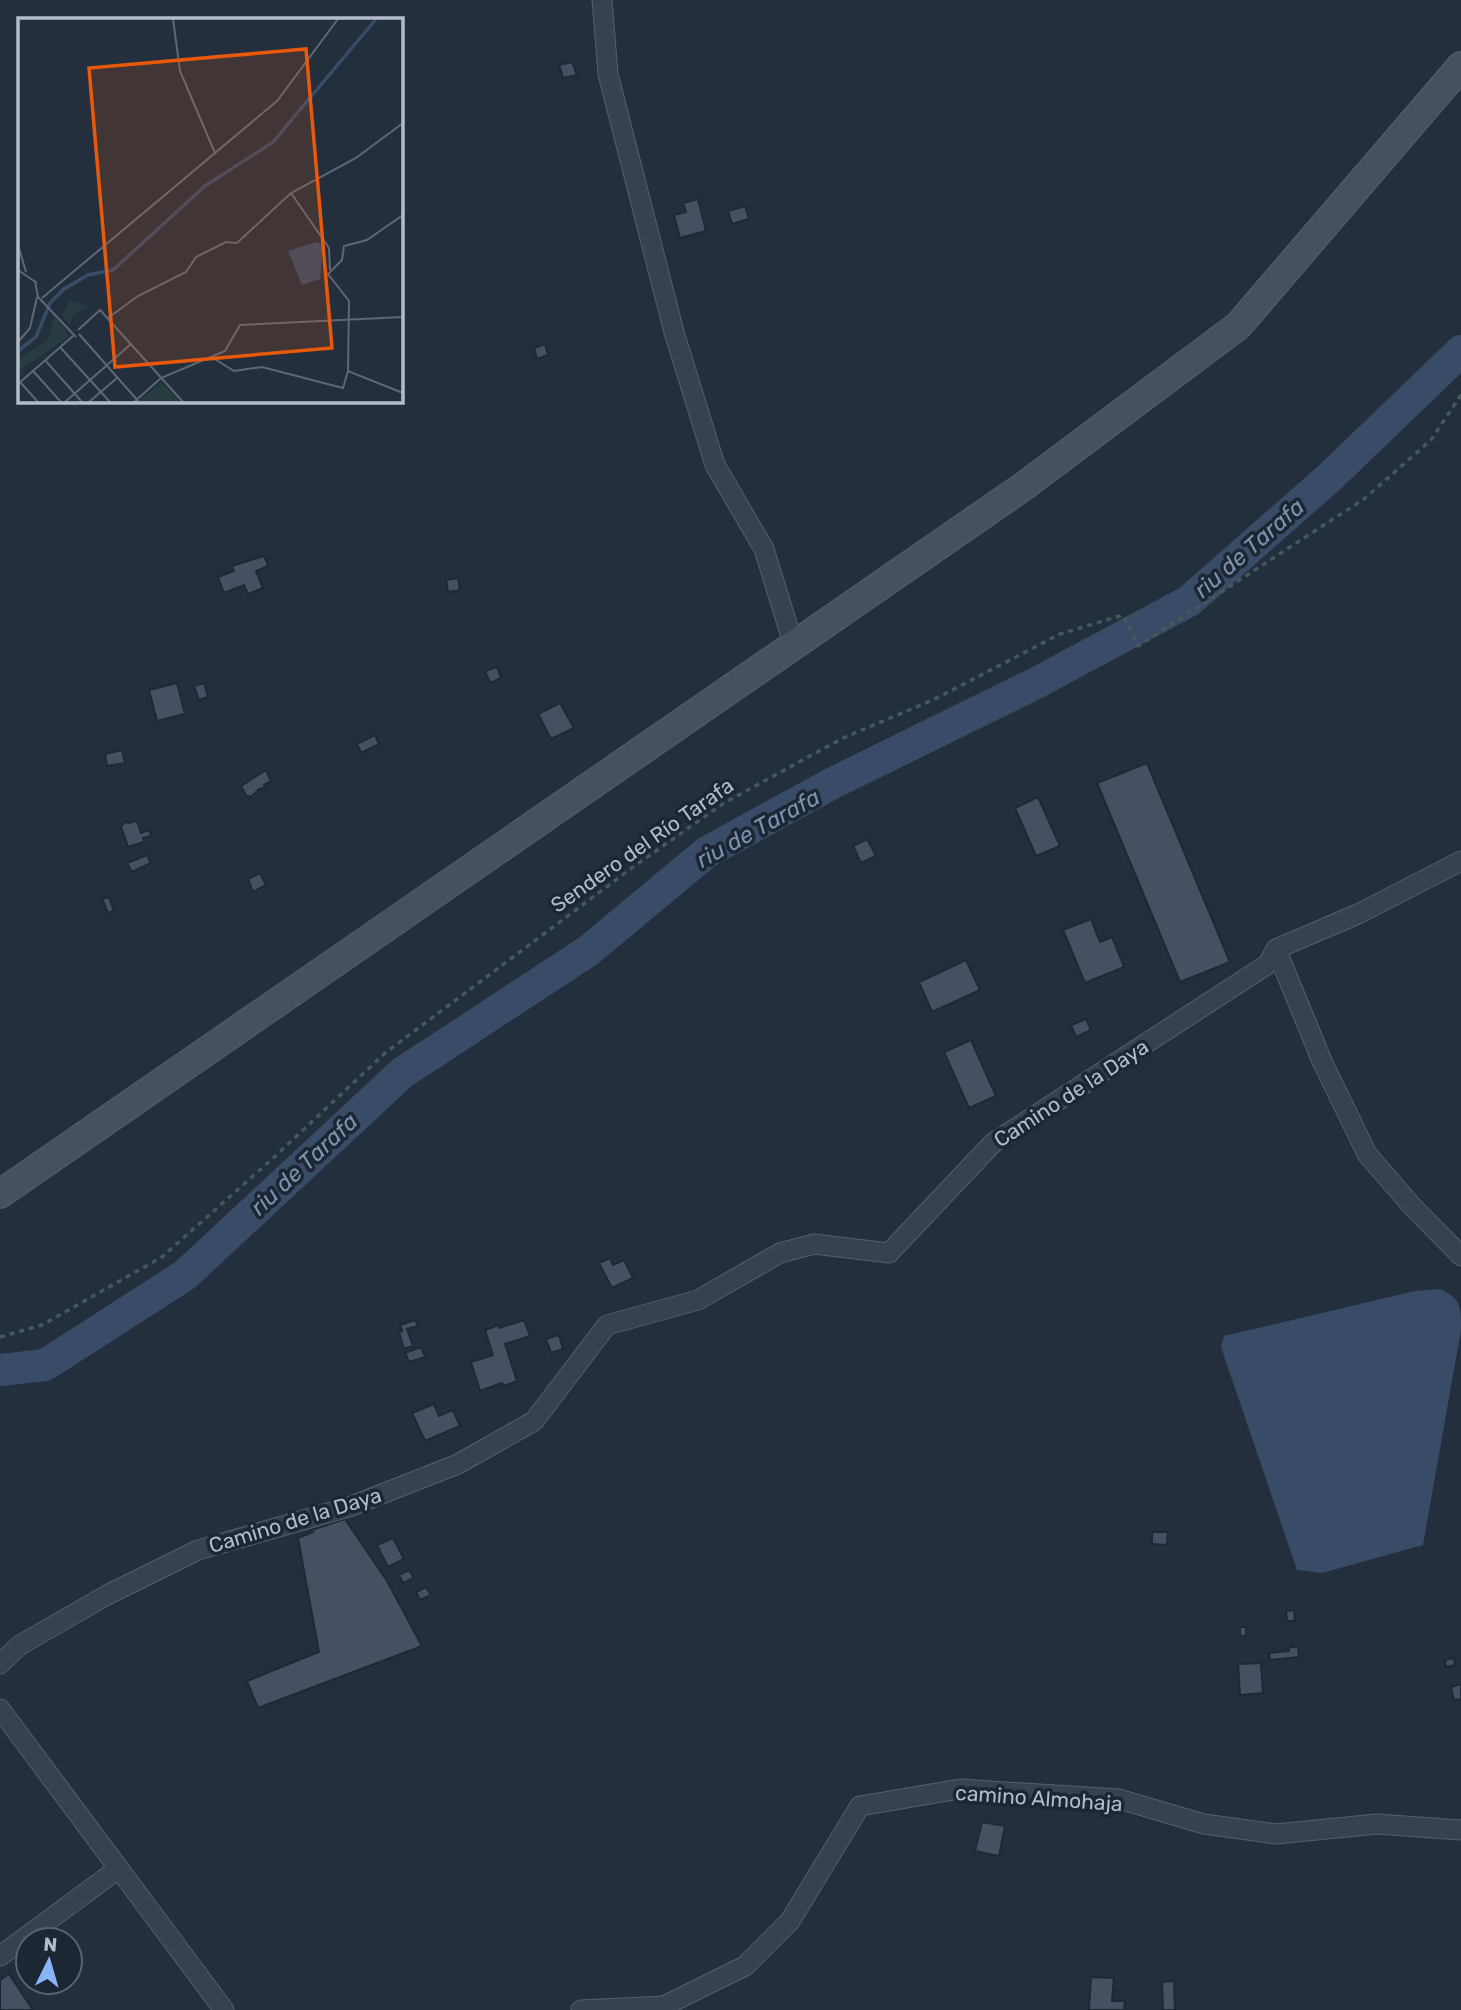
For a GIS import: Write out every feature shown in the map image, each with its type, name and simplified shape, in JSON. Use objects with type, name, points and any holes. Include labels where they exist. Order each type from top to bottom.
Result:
[{"type":"main road","points":[[0,1194],[793,643],[1024,486],[1238,326],[1461,66]]},
{"type":"street","points":[[602,0],[607,74],[674,332],[715,465],[764,550],[793,643]]},
{"type":"street","name":"Camino de la Daya","points":[[0,1664],[20,1645],[107,1595],[198,1550],[349,1507],[458,1464],[534,1421],[607,1325],[698,1300],[780,1253],[814,1244],[889,1252],[993,1143],[1268,964],[1276,949],[1358,914],[1461,861]]},
{"type":"street","points":[[1276,949],[1322,1061],[1367,1154],[1411,1205],[1461,1256]]},
{"type":"street","points":[[0,1709],[224,2010]]},
{"type":"street","name":"camino Almohaja","points":[[581,2010],[667,2008],[745,1966],[790,1921],[860,1806],[960,1789],[1119,1799],[1204,1824],[1276,1834],[1377,1824],[1461,1830]]},
{"type":"street","points":[[0,1956],[118,1869]]},
{"type":"path","name":"Sendero del Río Tarafa","points":[[0,1336],[42,1325],[162,1256],[271,1161],[384,1054],[622,875],[724,803],[843,738],[935,699],[1060,634],[1123,615],[1138,646],[1364,499],[1431,440],[1461,395]]},
{"type":"water","points":[[1440,1289],[1456,1300],[1461,1315],[1461,1330],[1423,1545],[1322,1573],[1297,1570],[1221,1347],[1224,1336],[1415,1291]]},
{"type":"building","points":[[572,62],[577,75],[563,78],[559,65]]},
{"type":"building","points":[[698,199],[706,231],[680,238],[674,215],[686,212],[683,203]]},
{"type":"building","points":[[745,206],[749,219],[732,224],[728,211]]},
{"type":"building","points":[[545,344],[548,355],[537,359],[534,348]]},
{"type":"building","points":[[264,556],[268,566],[256,571],[263,588],[248,594],[244,585],[224,593],[218,577],[234,571],[232,566]]},
{"type":"building","points":[[458,578],[460,590],[448,592],[446,580]]},
{"type":"building","points":[[497,667],[501,678],[490,683],[485,671]]},
{"type":"building","points":[[177,683],[185,714],[157,721],[149,690]]},
{"type":"building","points":[[204,683],[208,697],[199,700],[194,686]]},
{"type":"building","points":[[560,703],[574,728],[551,739],[538,714]]},
{"type":"building","points":[[375,735],[379,744],[361,753],[357,744]]},
{"type":"building","points":[[122,750],[125,763],[107,766],[105,754]]},
{"type":"building","points":[[1147,763],[1230,962],[1180,982],[1097,783]]},
{"type":"building","points":[[266,770],[271,781],[250,798],[247,797],[241,786]]},
{"type":"building","points":[[1038,797],[1060,846],[1036,856],[1015,808]]},
{"type":"building","points":[[127,821],[137,821],[141,833],[149,830],[151,836],[143,838],[144,842],[128,847],[121,826]]},
{"type":"building","points":[[867,839],[876,856],[861,863],[853,846]]},
{"type":"building","points":[[147,855],[151,863],[132,872],[127,863]]},
{"type":"building","points":[[260,873],[266,885],[253,892],[248,879]]},
{"type":"building","points":[[109,897],[114,911],[108,913],[102,899]]},
{"type":"building","points":[[1091,919],[1100,942],[1112,937],[1124,967],[1085,983],[1063,930]]},
{"type":"building","points":[[966,960],[980,990],[932,1012],[919,982]]},
{"type":"building","points":[[1086,1019],[1091,1030],[1076,1037],[1071,1025]]},
{"type":"building","points":[[971,1040],[996,1096],[969,1108],[944,1052]]},
{"type":"building","points":[[610,1258],[613,1265],[624,1260],[633,1278],[612,1288],[599,1263]]},
{"type":"building","points":[[415,1320],[418,1326],[407,1329],[413,1346],[404,1349],[399,1332],[402,1331],[400,1325]]},
{"type":"building","points":[[524,1320],[530,1336],[505,1344],[517,1381],[480,1391],[471,1362],[493,1355],[485,1330]]},
{"type":"building","points":[[559,1335],[563,1349],[551,1353],[546,1339]]},
{"type":"building","points":[[421,1347],[425,1357],[409,1362],[405,1353]]},
{"type":"building","points":[[434,1404],[439,1416],[453,1410],[460,1426],[425,1441],[412,1413]]},
{"type":"building","points":[[345,1519],[387,1581],[422,1646],[258,1708],[247,1681],[319,1652],[298,1538],[313,1532],[312,1530]]},
{"type":"building","points":[[1152,1532],[1168,1532],[1167,1545],[1152,1544]]},
{"type":"building","points":[[393,1538],[404,1559],[388,1567],[377,1545]]},
{"type":"building","points":[[409,1570],[414,1578],[403,1583],[399,1575]]},
{"type":"building","points":[[426,1587],[431,1595],[420,1600],[416,1592]]},
{"type":"building","points":[[1294,1610],[1295,1621],[1287,1621],[1286,1611]]},
{"type":"building","points":[[1240,1627],[1246,1627],[1246,1636],[1240,1636]]},
{"type":"building","points":[[1298,1646],[1299,1657],[1270,1660],[1269,1653],[1289,1651],[1288,1648]]},
{"type":"building","points":[[1454,1658],[1455,1665],[1446,1667],[1445,1660]]},
{"type":"building","points":[[1261,1663],[1263,1693],[1240,1695],[1238,1664]]},
{"type":"building","points":[[1461,1684],[1461,1699],[1454,1700],[1451,1687]]},
{"type":"building","points":[[982,1822],[1005,1826],[999,1856],[975,1851]]},
{"type":"building","points":[[9,1974],[14,1982],[14,1996],[24,1996],[33,2010],[0,2010],[0,1980]]},
{"type":"building","points":[[1091,1977],[1114,1978],[1112,2001],[1125,2001],[1124,2010],[1089,2010]]},
{"type":"building","points":[[1174,1981],[1175,2010],[1163,2010],[1162,1982]]},
{"type":"waterway","name":"riu de Tarafa","points":[[0,1370],[45,1365],[185,1275],[402,1073],[588,951],[707,852],[831,784],[1038,682],[1189,601],[1331,476],[1461,351]]}]
